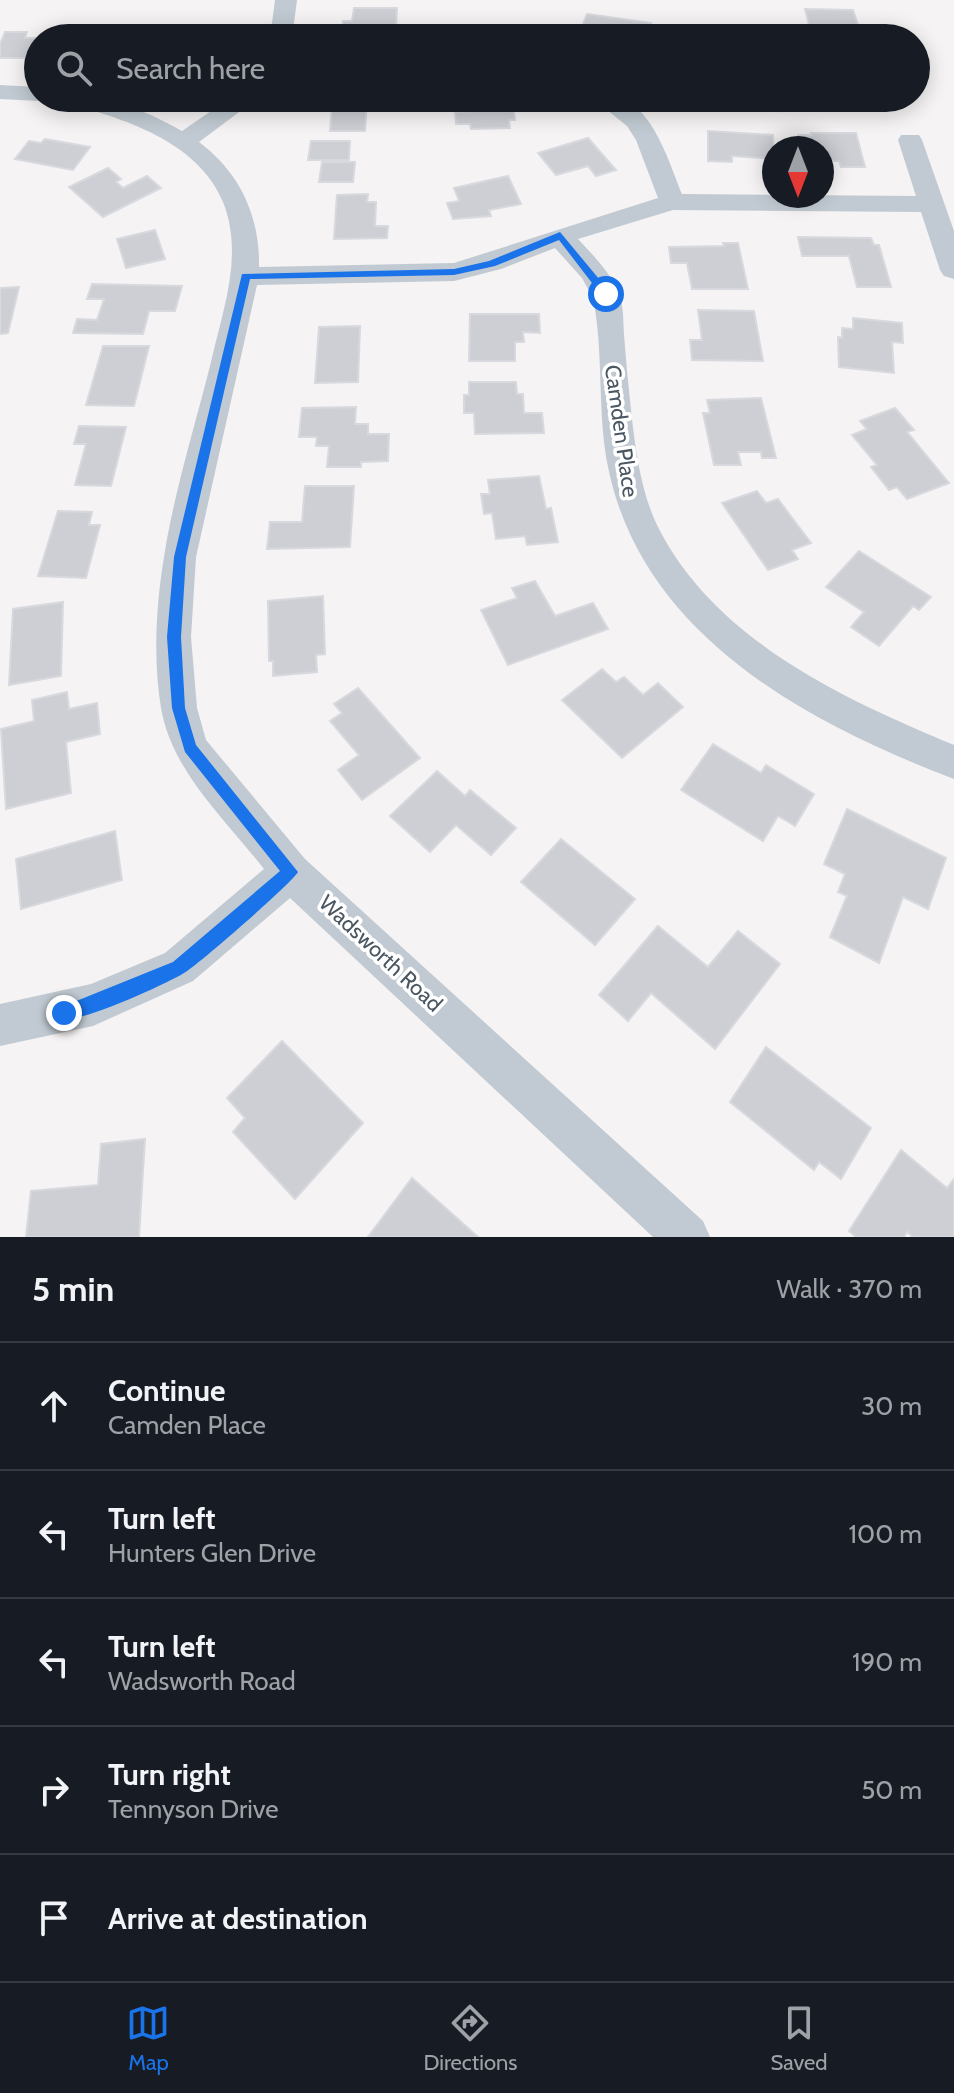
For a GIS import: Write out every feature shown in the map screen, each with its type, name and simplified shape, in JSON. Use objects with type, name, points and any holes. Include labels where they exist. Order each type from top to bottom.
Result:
[{"type":"street","points":[[283,24],[286,0]]},
{"type":"street","points":[[0,92],[24,93]]},
{"type":"street","name":"Wadsworth Road","points":[[124,112],[185,140],[214,169],[235,200],[246,238],[245,276],[180,557],[174,637],[179,708],[190,748],[291,872],[687,1237]]},
{"type":"street","points":[[185,140],[226,112]]},
{"type":"street","points":[[623,112],[636,121],[648,140],[672,202]]},
{"type":"street","points":[[910,140],[954,270]]},
{"type":"street","points":[[245,276],[454,272],[491,263],[560,236],[672,202],[930,204]]},
{"type":"street","name":"Camden Place","points":[[560,236],[606,294],[623,467],[631,502],[640,528],[674,582],[733,643],[786,678],[849,714],[954,762]]},
{"type":"street","points":[[0,1025],[93,1005],[179,967],[291,872]]},
{"type":"building","points":[[354,8],[397,8],[396,24],[343,24],[343,21],[352,21]]},
{"type":"building","points":[[805,9],[853,10],[858,24],[809,24]]},
{"type":"building","points":[[587,14],[651,23],[651,24],[583,24]]},
{"type":"building","points":[[5,32],[24,32],[24,58],[0,58],[0,44]]},
{"type":"building","points":[[332,112],[366,112],[365,131],[330,131]]},
{"type":"building","points":[[455,112],[514,112],[515,120],[509,120],[510,128],[471,129],[470,124],[456,124]]},
{"type":"building","points":[[708,131],[773,135],[762,136],[762,158],[732,156],[732,162],[708,161]]},
{"type":"building","points":[[856,133],[865,167],[841,167],[839,161],[834,161],[834,136],[798,135]]},
{"type":"building","points":[[588,138],[616,170],[596,176],[588,166],[556,175],[538,153]]},
{"type":"building","points":[[45,139],[90,147],[73,170],[15,159],[29,141],[41,143]]},
{"type":"building","points":[[311,141],[350,141],[349,160],[308,160]]},
{"type":"building","points":[[322,162],[355,162],[353,182],[319,182]]},
{"type":"building","points":[[108,168],[121,179],[116,182],[123,188],[147,176],[161,188],[103,217],[69,187]]},
{"type":"building","points":[[508,176],[521,204],[489,210],[491,216],[453,219],[447,203],[459,201],[454,188]]},
{"type":"building","points":[[368,194],[367,202],[376,202],[375,226],[388,226],[387,238],[334,239],[337,195]]},
{"type":"building","points":[[155,230],[165,259],[126,268],[117,239]]},
{"type":"building","points":[[798,237],[871,238],[874,245],[879,245],[891,287],[857,287],[849,256],[802,256]]},
{"type":"building","points":[[723,243],[738,243],[748,289],[692,289],[687,263],[671,263],[669,247],[724,246]]},
{"type":"building","points":[[92,284],[182,286],[175,311],[149,311],[143,334],[73,333],[77,319],[97,320],[104,299],[87,299]]},
{"type":"building","points":[[19,287],[8,333],[0,334],[0,288]]},
{"type":"building","points":[[698,310],[754,311],[763,361],[692,360],[690,340],[702,340]]},
{"type":"building","points":[[470,314],[539,314],[540,333],[523,332],[524,342],[515,342],[515,361],[469,361]]},
{"type":"building","points":[[853,318],[902,323],[903,343],[892,342],[894,373],[839,367],[838,337],[842,338],[842,328],[853,329]]},
{"type":"building","points":[[360,326],[358,382],[315,383],[319,327]]},
{"type":"building","points":[[103,346],[149,346],[134,406],[86,405]]},
{"type":"building","points":[[469,382],[516,382],[517,394],[523,394],[524,413],[542,413],[544,433],[475,434],[474,413],[464,413],[464,395],[469,395]]},
{"type":"building","points":[[761,398],[776,458],[762,458],[761,452],[738,452],[741,465],[714,465],[703,413],[710,413],[707,400]]},
{"type":"building","points":[[356,407],[355,424],[368,424],[368,434],[389,434],[388,461],[361,462],[361,467],[327,467],[329,446],[316,446],[317,437],[299,437],[302,408]]},
{"type":"building","points":[[895,408],[914,430],[907,432],[949,483],[907,499],[897,487],[889,490],[871,467],[877,465],[852,435],[867,429],[860,421]]},
{"type":"building","points":[[79,426],[126,427],[111,486],[75,485],[86,444],[74,444]]},
{"type":"building","points":[[539,476],[546,509],[551,508],[558,542],[527,545],[525,536],[496,539],[492,513],[484,514],[481,494],[490,494],[488,480]]},
{"type":"building","points":[[305,486],[354,486],[350,547],[267,549],[270,522],[302,522]]},
{"type":"building","points":[[757,491],[766,503],[778,499],[811,543],[792,550],[798,559],[768,570],[722,503]]},
{"type":"building","points":[[58,511],[92,512],[89,525],[100,525],[86,578],[38,576]]},
{"type":"building","points":[[859,551],[931,597],[919,610],[913,606],[879,646],[851,627],[864,612],[826,587]]},
{"type":"building","points":[[535,581],[555,616],[593,603],[608,629],[508,665],[481,610],[517,598],[512,588]]},
{"type":"building","points":[[323,596],[325,654],[316,655],[317,672],[273,676],[273,661],[269,661],[268,601]]},
{"type":"building","points":[[63,602],[61,676],[9,685],[13,609]]},
{"type":"building","points":[[602,669],[616,682],[624,677],[643,695],[658,683],[683,707],[622,758],[562,700]]},
{"type":"building","points":[[358,688],[420,758],[362,800],[338,770],[359,755],[330,721],[342,713],[334,704]]},
{"type":"building","points":[[67,692],[69,709],[97,703],[100,734],[66,742],[71,793],[6,809],[1,729],[34,721],[32,700]]},
{"type":"building","points":[[713,744],[761,773],[766,765],[814,794],[795,826],[778,816],[763,841],[681,790]]},
{"type":"building","points":[[437,771],[465,796],[470,790],[516,828],[491,855],[456,825],[430,852],[390,816]]},
{"type":"building","points":[[847,809],[946,858],[928,909],[903,897],[879,963],[830,937],[847,896],[838,892],[845,874],[824,864]]},
{"type":"building","points":[[115,831],[122,880],[21,909],[16,859]]},
{"type":"building","points":[[561,839],[635,899],[595,945],[521,882]]},
{"type":"building","points":[[658,926],[708,967],[738,931],[780,964],[715,1049],[651,993],[628,1021],[599,995]]},
{"type":"building","points":[[282,1041],[363,1123],[295,1199],[233,1132],[245,1118],[227,1098]]},
{"type":"building","points":[[766,1047],[871,1128],[841,1179],[819,1162],[814,1170],[730,1102]]},
{"type":"building","points":[[145,1139],[139,1237],[26,1237],[31,1191],[98,1185],[101,1144]]},
{"type":"building","points":[[901,1150],[947,1188],[954,1179],[954,1237],[913,1237],[907,1232],[904,1237],[856,1237],[849,1231]]},
{"type":"building","points":[[412,1178],[478,1237],[368,1237]]},
{"type":"route","points":[[64,1013],[93,1005],[179,967],[291,872],[190,748],[179,708],[174,637],[180,557],[245,276],[454,272],[491,263],[560,236],[606,294]]}]
